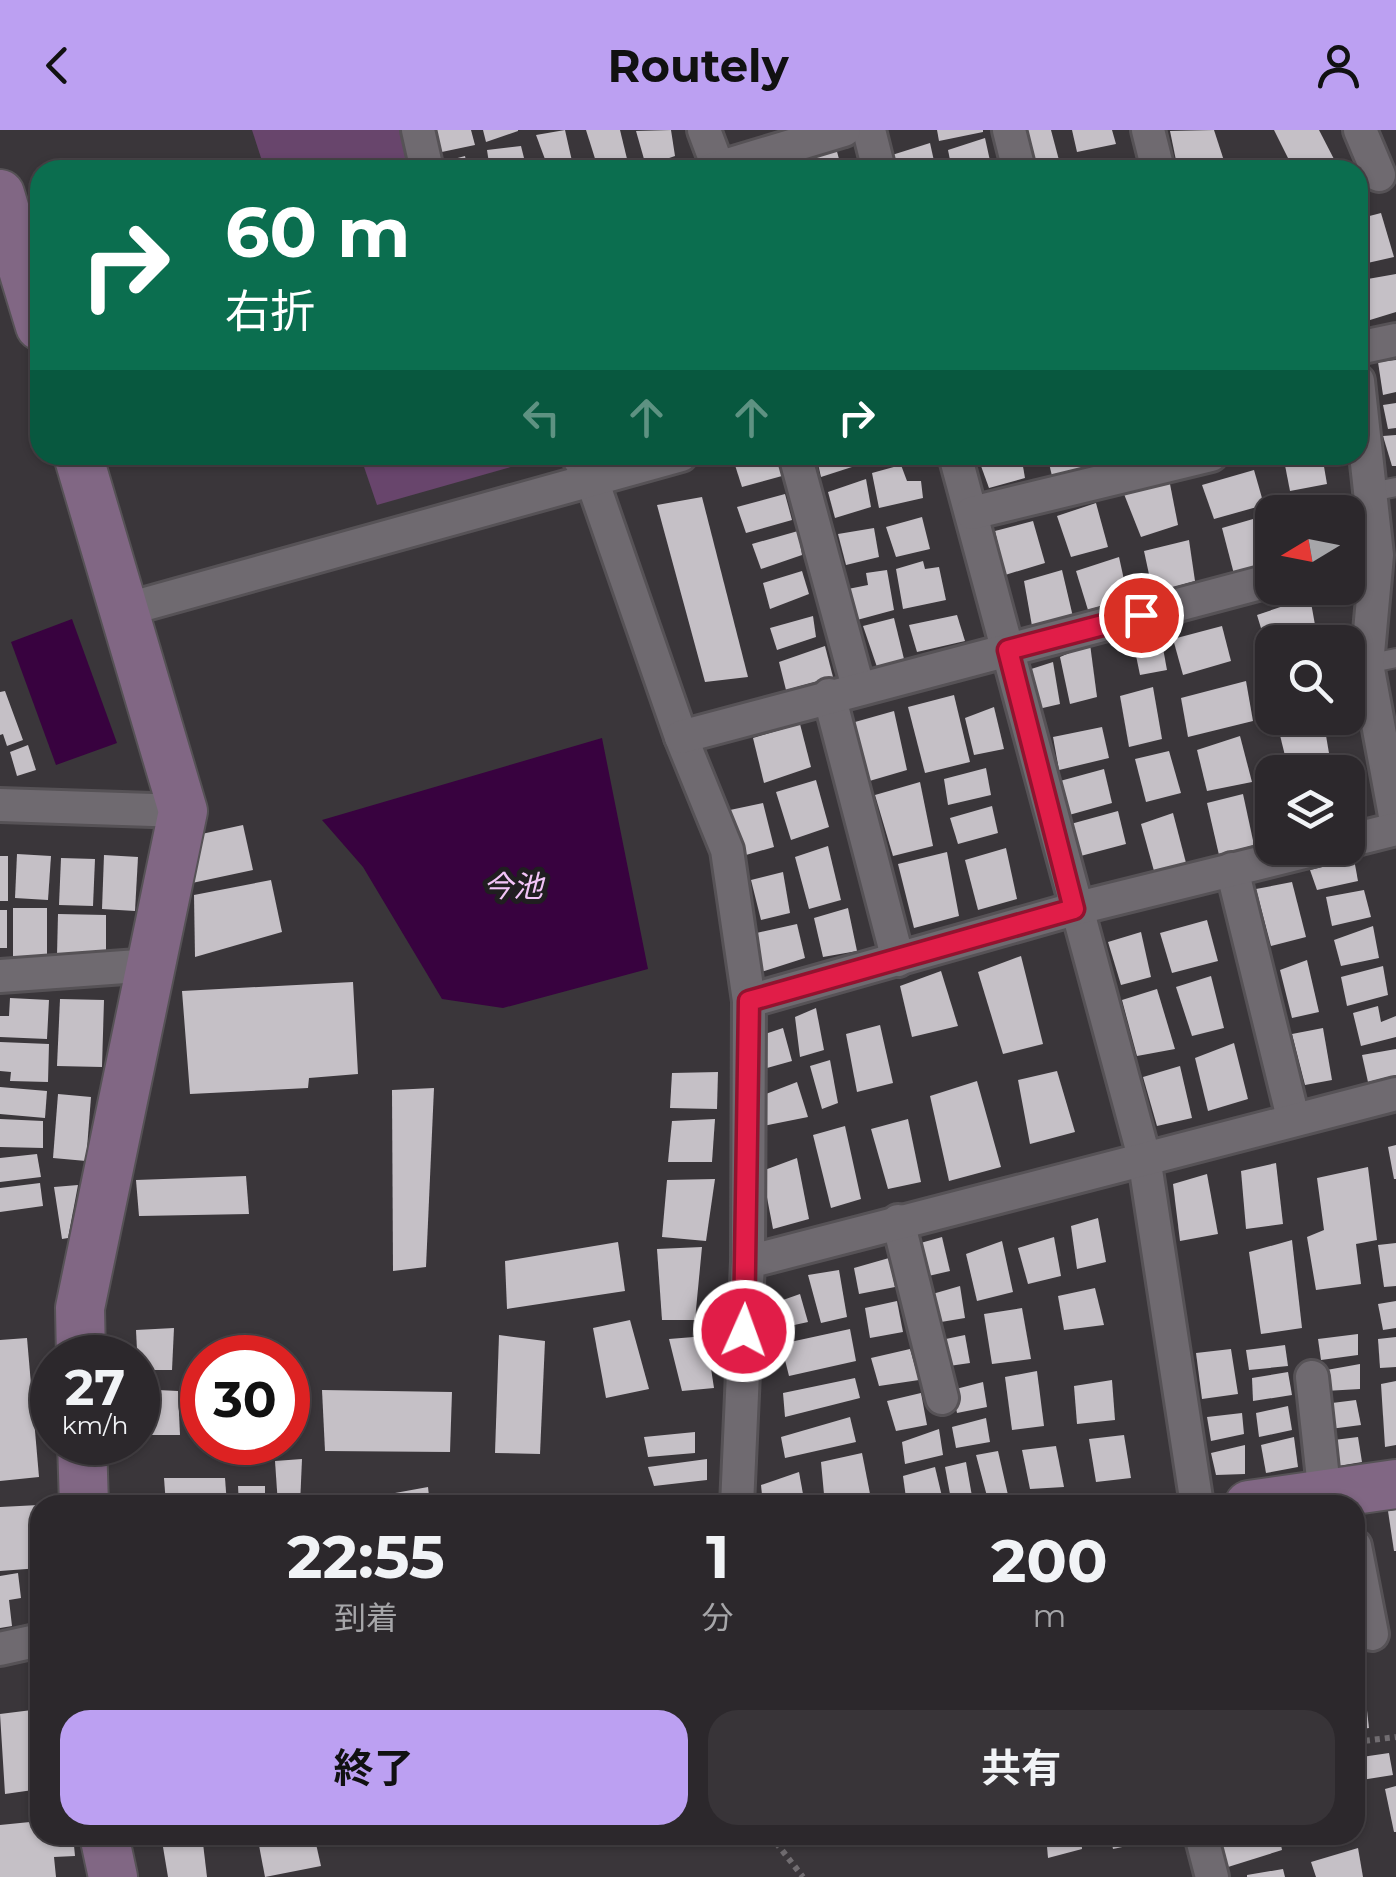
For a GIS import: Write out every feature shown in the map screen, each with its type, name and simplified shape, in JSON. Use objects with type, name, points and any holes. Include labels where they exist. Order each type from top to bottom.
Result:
[{"type":"street","points":[[418,130],[425,160]]},
{"type":"street","points":[[704,130],[713,160]]},
{"type":"street","points":[[746,160],[844,130]]},
{"type":"street","points":[[869,130],[876,160]]},
{"type":"street","points":[[1009,130],[1017,160]]},
{"type":"street","points":[[1148,130],[1156,160]]},
{"type":"street","points":[[1360,130],[1378,176]]},
{"type":"street","points":[[0,194],[30,293]]},
{"type":"street","points":[[1368,346],[1396,340]]},
{"type":"street","points":[[1365,549],[1383,490],[1368,444]]},
{"type":"street","points":[[81,465],[183,811],[80,1308],[81,1335]]},
{"type":"street","points":[[797,465],[898,960]]},
{"type":"street","points":[[958,465],[1074,909],[1144,1157],[1195,1495]]},
{"type":"street","points":[[972,513],[1169,465]]},
{"type":"street","points":[[124,610],[585,467],[681,737],[727,850],[749,1001],[748,1262],[737,1495]]},
{"type":"street","points":[[1365,575],[1381,661],[1396,821]]},
{"type":"street","points":[[681,737],[1255,585]]},
{"type":"street","points":[[0,804],[183,811]]},
{"type":"street","points":[[1365,837],[1396,829]]},
{"type":"street","points":[[749,1001],[1074,909],[1255,864]]},
{"type":"street","points":[[1232,869],[1293,1118]]},
{"type":"street","points":[[0,976],[152,965]]},
{"type":"street","points":[[748,1262],[1396,1094]]},
{"type":"street","points":[[898,1221],[942,1398]]},
{"type":"street","points":[[1312,1378],[1338,1495]]},
{"type":"street","points":[[83,1465],[84,1495]]},
{"type":"street","points":[[1354,1495],[1396,1484]]},
{"type":"street","points":[[1365,1598],[1372,1634]]},
{"type":"street","points":[[0,1649],[30,1642]]},
{"type":"street","points":[[106,1845],[113,1877]]},
{"type":"street","points":[[1203,1845],[1212,1877]]},
{"type":"path","points":[[1365,1741],[1396,1737]]},
{"type":"path","points":[[778,1845],[802,1877]]},
{"type":"shaded area","points":[[252,130],[409,130],[416,160],[262,160]]},
{"type":"shaded area","points":[[363,465],[517,465],[377,505]]},
{"type":"water","points":[[72,619],[117,743],[56,765],[11,642]]},
{"type":"water","name":"今池","points":[[602,738],[648,969],[503,1008],[442,999],[363,867],[322,820]]},
{"type":"building","points":[[433,130],[471,130],[475,145],[437,153]]},
{"type":"building","points":[[483,130],[518,130],[518,131],[486,142]]},
{"type":"building","points":[[565,130],[572,160],[545,160],[536,135]]},
{"type":"building","points":[[586,130],[620,130],[627,160],[595,160]]},
{"type":"building","points":[[671,130],[675,156],[644,160],[636,131]]},
{"type":"building","points":[[937,130],[983,130],[983,132],[939,141]]},
{"type":"building","points":[[1021,130],[1051,130],[1059,160],[1028,160]]},
{"type":"building","points":[[1072,130],[1112,130],[1116,144],[1077,152]]},
{"type":"building","points":[[1214,130],[1224,160],[1176,160],[1170,131]]},
{"type":"building","points":[[1274,130],[1319,130],[1334,160],[1289,160]]},
{"type":"building","points":[[985,138],[990,160],[950,160],[948,150]]},
{"type":"building","points":[[930,143],[934,160],[893,160],[892,155]]},
{"type":"building","points":[[521,146],[524,160],[488,160],[487,150]]},
{"type":"building","points":[[836,148],[839,160],[803,160]]},
{"type":"building","points":[[1381,213],[1394,257],[1368,263],[1368,216]]},
{"type":"building","points":[[1396,274],[1396,312],[1370,320],[1368,279]]},
{"type":"building","points":[[1396,360],[1396,392],[1383,395],[1378,362]]},
{"type":"building","points":[[1396,403],[1396,428],[1388,429],[1383,405]]},
{"type":"building","points":[[1396,435],[1396,466],[1392,466],[1383,436]]},
{"type":"building","points":[[735,465],[779,465],[782,476],[742,487]]},
{"type":"building","points":[[818,465],[855,465],[855,466],[821,477]]},
{"type":"building","points":[[901,465],[907,481],[921,481],[923,498],[879,508],[872,473]]},
{"type":"building","points":[[981,465],[1023,465],[1025,478],[989,488]]},
{"type":"building","points":[[1049,465],[1090,465],[1090,467],[1052,476]]},
{"type":"building","points":[[1285,465],[1324,465],[1327,484],[1290,491]]},
{"type":"building","points":[[1254,470],[1261,495],[1255,495],[1255,508],[1214,519],[1202,485]]},
{"type":"building","points":[[866,479],[871,507],[835,518],[828,492]]},
{"type":"building","points":[[1169,479],[1178,525],[1141,537],[1124,494]]},
{"type":"building","points":[[785,494],[792,520],[746,533],[737,507]]},
{"type":"building","points":[[702,497],[748,677],[705,682],[657,505]]},
{"type":"building","points":[[1096,503],[1108,547],[1071,557],[1057,516]]},
{"type":"building","points":[[922,517],[930,549],[896,557],[886,527]]},
{"type":"building","points":[[1255,518],[1255,568],[1234,574],[1222,528]]},
{"type":"building","points":[[1033,521],[1045,563],[1005,575],[995,531]]},
{"type":"building","points":[[874,528],[879,557],[846,565],[838,534]]},
{"type":"building","points":[[798,531],[802,555],[761,569],[752,544]]},
{"type":"building","points":[[1189,540],[1195,581],[1153,593],[1144,551]]},
{"type":"building","points":[[1119,557],[1128,598],[1088,610],[1076,571]]},
{"type":"building","points":[[923,561],[925,569],[939,567],[946,600],[903,609],[896,569]]},
{"type":"building","points":[[887,570],[894,610],[857,620],[848,589],[868,585],[866,573]]},
{"type":"building","points":[[1062,570],[1073,617],[1032,626],[1024,581]]},
{"type":"building","points":[[802,571],[809,594],[770,609],[763,583]]},
{"type":"building","points":[[1286,605],[1311,605],[1315,625],[1260,625],[1257,615]]},
{"type":"building","points":[[957,615],[965,641],[917,652],[909,625]]},
{"type":"building","points":[[813,616],[816,637],[777,650],[770,628]]},
{"type":"building","points":[[894,618],[904,659],[877,667],[863,626]]},
{"type":"building","points":[[1222,626],[1231,661],[1183,675],[1173,639]]},
{"type":"building","points":[[1160,632],[1167,670],[1140,675],[1133,641]]},
{"type":"building","points":[[1090,644],[1097,697],[1070,704],[1060,657]]},
{"type":"building","points":[[825,646],[833,677],[786,690],[779,662]]},
{"type":"building","points":[[1053,662],[1060,704],[1034,710],[1025,671]]},
{"type":"building","points":[[1246,681],[1253,721],[1188,737],[1181,698]]},
{"type":"building","points":[[1153,687],[1162,739],[1129,747],[1120,696]]},
{"type":"building","points":[[5,691],[23,740],[7,746],[3,734],[0,735],[0,692]]},
{"type":"building","points":[[954,695],[970,762],[925,773],[908,707]]},
{"type":"building","points":[[994,707],[1004,749],[974,755],[965,718]]},
{"type":"building","points":[[894,711],[907,770],[866,782],[855,722]]},
{"type":"building","points":[[800,724],[811,767],[764,783],[753,738]]},
{"type":"building","points":[[1102,727],[1109,758],[1059,770],[1053,737]]},
{"type":"building","points":[[1280,735],[1326,735],[1329,755],[1285,755]]},
{"type":"building","points":[[1240,736],[1252,782],[1207,791],[1197,750]]},
{"type":"building","points":[[28,745],[36,770],[17,776],[10,752]]},
{"type":"building","points":[[1169,751],[1181,793],[1146,802],[1135,759]]},
{"type":"building","points":[[986,768],[991,795],[948,805],[944,779]]},
{"type":"building","points":[[1104,769],[1112,803],[1069,815],[1060,781]]},
{"type":"building","points":[[816,780],[829,827],[791,840],[776,792]]},
{"type":"building","points":[[920,782],[933,846],[893,856],[875,795]]},
{"type":"building","points":[[1243,794],[1254,845],[1219,855],[1207,803]]},
{"type":"building","points":[[763,803],[774,847],[739,857],[730,810]]},
{"type":"building","points":[[992,806],[998,833],[958,844],[950,818]]},
{"type":"building","points":[[1118,811],[1126,844],[1073,858],[1067,825]]},
{"type":"building","points":[[1173,813],[1186,863],[1154,871],[1141,824]]},
{"type":"building","points":[[243,825],[253,870],[192,883],[197,835]]},
{"type":"building","points":[[828,846],[841,900],[809,909],[795,857]]},
{"type":"building","points":[[1006,848],[1017,899],[978,910],[965,860]]},
{"type":"building","points":[[947,852],[959,916],[914,928],[898,864]]},
{"type":"building","points":[[17,854],[51,856],[48,900],[15,898]]},
{"type":"building","points":[[104,855],[138,857],[135,911],[102,909]]},
{"type":"building","points":[[0,856],[8,856],[8,901],[0,901]]},
{"type":"building","points":[[61,858],[95,859],[93,906],[59,905]]},
{"type":"building","points":[[1355,865],[1358,881],[1317,890],[1310,870]]},
{"type":"building","points":[[783,872],[790,913],[761,920],[751,880]]},
{"type":"building","points":[[271,880],[282,932],[195,957],[194,895]]},
{"type":"building","points":[[1292,882],[1306,937],[1271,946],[1256,889]]},
{"type":"building","points":[[1364,890],[1371,917],[1332,926],[1326,897]]},
{"type":"building","points":[[13,908],[47,908],[47,956],[13,956]]},
{"type":"building","points":[[848,908],[857,951],[823,957],[814,918]]},
{"type":"building","points":[[0,910],[7,910],[7,948],[0,948]]},
{"type":"building","points":[[58,914],[106,915],[106,956],[57,955]]},
{"type":"building","points":[[1207,920],[1218,961],[1172,973],[1160,933]]},
{"type":"building","points":[[797,924],[805,958],[761,972],[752,934]]},
{"type":"building","points":[[1373,926],[1379,958],[1341,966],[1334,940]]},
{"type":"building","points":[[1141,932],[1151,977],[1121,985],[1108,942]]},
{"type":"building","points":[[1021,956],[1043,1044],[1003,1054],[978,972]]},
{"type":"building","points":[[1307,960],[1319,1012],[1292,1018],[1280,970]]},
{"type":"building","points":[[1383,966],[1388,995],[1347,1006],[1341,977]]},
{"type":"building","points":[[941,971],[958,1026],[912,1037],[900,986]]},
{"type":"building","points":[[1211,976],[1224,1028],[1192,1036],[1176,987]]},
{"type":"building","points":[[353,982],[358,1074],[309,1078],[308,1088],[190,1094],[182,991]]},
{"type":"building","points":[[1157,989],[1175,1049],[1137,1056],[1122,1000]]},
{"type":"building","points":[[10,998],[49,1000],[47,1039],[0,1037],[0,1016],[9,1016]]},
{"type":"building","points":[[60,999],[104,1000],[102,1067],[57,1066]]},
{"type":"building","points":[[1378,1006],[1381,1022],[1396,1016],[1396,1037],[1361,1046],[1353,1013]]},
{"type":"building","points":[[816,1008],[824,1050],[800,1057],[795,1017]]},
{"type":"building","points":[[880,1025],[893,1083],[857,1092],[846,1034]]},
{"type":"building","points":[[783,1028],[792,1061],[767,1068],[762,1035]]},
{"type":"building","points":[[1323,1028],[1332,1080],[1305,1085],[1292,1034]]},
{"type":"building","points":[[0,1042],[49,1044],[48,1082],[10,1081],[11,1072],[0,1071]]},
{"type":"building","points":[[1234,1043],[1248,1099],[1208,1111],[1195,1058]]},
{"type":"building","points":[[1396,1049],[1396,1075],[1368,1082],[1362,1055]]},
{"type":"building","points":[[830,1060],[838,1103],[822,1109],[810,1066]]},
{"type":"building","points":[[1180,1066],[1192,1118],[1157,1126],[1143,1077]]},
{"type":"building","points":[[1057,1071],[1075,1132],[1030,1144],[1018,1080]]},
{"type":"building","points":[[718,1072],[717,1109],[670,1108],[672,1073]]},
{"type":"building","points":[[977,1081],[1001,1167],[949,1181],[930,1096]]},
{"type":"building","points":[[797,1082],[808,1117],[763,1126],[758,1097]]},
{"type":"building","points":[[0,1087],[47,1091],[45,1118],[0,1114]]},
{"type":"building","points":[[434,1088],[426,1267],[393,1271],[392,1090]]},
{"type":"building","points":[[58,1094],[91,1097],[86,1161],[53,1158]]},
{"type":"building","points":[[0,1119],[43,1121],[43,1148],[0,1147]]},
{"type":"building","points":[[715,1119],[712,1162],[668,1162],[672,1121]]},
{"type":"building","points":[[908,1119],[921,1182],[888,1189],[871,1129]]},
{"type":"building","points":[[845,1126],[861,1199],[831,1208],[813,1135]]},
{"type":"building","points":[[1396,1145],[1396,1179],[1394,1179],[1388,1147]]},
{"type":"building","points":[[37,1154],[41,1177],[0,1182],[0,1158]]},
{"type":"building","points":[[797,1158],[809,1219],[773,1229],[762,1171]]},
{"type":"building","points":[[1276,1163],[1283,1224],[1246,1229],[1241,1171]]},
{"type":"building","points":[[1368,1167],[1377,1240],[1356,1244],[1361,1284],[1316,1290],[1307,1237],[1324,1230],[1317,1178]]},
{"type":"building","points":[[1207,1174],[1218,1234],[1180,1241],[1173,1184]]},
{"type":"building","points":[[246,1176],[249,1214],[139,1216],[136,1180]]},
{"type":"building","points":[[715,1179],[706,1241],[662,1237],[667,1180]]},
{"type":"building","points":[[40,1183],[43,1206],[0,1212],[0,1188]]},
{"type":"building","points":[[78,1185],[68,1238],[62,1239],[54,1187]]},
{"type":"building","points":[[1098,1218],[1106,1262],[1077,1269],[1071,1226]]},
{"type":"building","points":[[942,1237],[950,1271],[924,1277],[917,1244]]},
{"type":"building","points":[[1054,1237],[1061,1276],[1028,1284],[1018,1248]]},
{"type":"building","points":[[1292,1240],[1302,1328],[1261,1334],[1249,1252]]},
{"type":"building","points":[[1002,1241],[1013,1292],[977,1301],[966,1254]]},
{"type":"building","points":[[618,1242],[625,1291],[507,1309],[505,1261]]},
{"type":"building","points":[[1396,1243],[1396,1286],[1384,1287],[1378,1245]]},
{"type":"building","points":[[702,1247],[695,1320],[662,1320],[657,1249]]},
{"type":"building","points":[[889,1258],[895,1287],[859,1294],[854,1268]]},
{"type":"building","points":[[839,1270],[847,1317],[821,1323],[808,1275]]},
{"type":"building","points":[[960,1286],[965,1318],[935,1323],[929,1295]]},
{"type":"building","points":[[1095,1288],[1104,1325],[1064,1330],[1058,1296]]},
{"type":"building","points":[[800,1294],[808,1322],[767,1331],[763,1307]]},
{"type":"building","points":[[897,1301],[903,1332],[870,1338],[865,1308]]},
{"type":"building","points":[[1396,1301],[1396,1328],[1383,1330],[1378,1304]]},
{"type":"building","points":[[1022,1308],[1031,1359],[992,1364],[984,1314]]},
{"type":"building","points":[[630,1320],[649,1389],[606,1398],[593,1328]]},
{"type":"building","points":[[174,1328],[172,1370],[160,1370],[160,1335],[136,1335],[136,1330]]},
{"type":"building","points":[[850,1329],[856,1361],[789,1376],[781,1344]]},
{"type":"building","points":[[1358,1334],[1358,1355],[1321,1360],[1318,1339]]},
{"type":"building","points":[[499,1335],[545,1341],[540,1454],[495,1453]]},
{"type":"building","points":[[965,1335],[970,1363],[949,1366],[941,1340]]},
{"type":"building","points":[[706,1336],[714,1388],[682,1391],[669,1339]]},
{"type":"building","points":[[1396,1337],[1396,1367],[1380,1368],[1378,1339]]},
{"type":"building","points":[[27,1338],[30,1465],[38,1465],[39,1477],[0,1481],[0,1340]]},
{"type":"building","points":[[1285,1345],[1288,1366],[1249,1370],[1246,1350]]},
{"type":"building","points":[[910,1349],[919,1380],[879,1386],[871,1358]]},
{"type":"building","points":[[1231,1349],[1238,1394],[1202,1399],[1196,1353]]},
{"type":"building","points":[[1360,1364],[1360,1389],[1325,1391],[1321,1371]]},
{"type":"building","points":[[1037,1371],[1044,1426],[1012,1430],[1005,1377]]},
{"type":"building","points":[[1288,1372],[1292,1395],[1253,1401],[1252,1378]]},
{"type":"building","points":[[855,1378],[860,1398],[785,1417],[783,1393]]},
{"type":"building","points":[[1112,1380],[1115,1420],[1077,1424],[1074,1386]]},
{"type":"building","points":[[1396,1381],[1396,1445],[1385,1447],[1381,1384]]},
{"type":"building","points":[[983,1382],[987,1407],[957,1413],[952,1390]]},
{"type":"building","points":[[160,1390],[178,1391],[180,1435],[160,1435]]},
{"type":"building","points":[[322,1390],[452,1392],[450,1452],[325,1451]]},
{"type":"building","points":[[921,1393],[927,1425],[896,1431],[887,1401]]},
{"type":"building","points":[[1356,1400],[1361,1425],[1330,1429],[1324,1404]]},
{"type":"building","points":[[1288,1406],[1292,1430],[1259,1437],[1256,1413]]},
{"type":"building","points":[[1242,1413],[1244,1434],[1211,1441],[1207,1417]]},
{"type":"building","points":[[850,1417],[856,1442],[785,1458],[781,1437]]},
{"type":"building","points":[[986,1418],[990,1442],[956,1448],[952,1427]]},
{"type":"building","points":[[939,1429],[943,1455],[905,1464],[902,1442]]},
{"type":"building","points":[[695,1432],[695,1453],[648,1457],[644,1437]]},
{"type":"building","points":[[1124,1435],[1131,1478],[1096,1482],[1089,1439]]},
{"type":"building","points":[[1294,1437],[1298,1467],[1266,1473],[1261,1445]]},
{"type":"building","points":[[1358,1437],[1362,1462],[1332,1467],[1326,1441]]},
{"type":"building","points":[[1245,1445],[1245,1474],[1216,1475],[1211,1453]]},
{"type":"building","points":[[1056,1446],[1064,1487],[1030,1489],[1022,1450]]},
{"type":"building","points":[[998,1451],[1008,1495],[987,1495],[976,1455]]},
{"type":"building","points":[[862,1453],[870,1495],[824,1495],[821,1462]]},
{"type":"building","points":[[707,1459],[707,1480],[654,1486],[648,1467]]},
{"type":"building","points":[[966,1462],[972,1495],[950,1495],[945,1467]]},
{"type":"building","points":[[275,1465],[302,1465],[300,1495],[277,1495]]},
{"type":"building","points":[[935,1467],[942,1495],[906,1495],[903,1476]]},
{"type":"building","points":[[799,1472],[803,1495],[762,1495],[761,1485]]},
{"type":"building","points":[[164,1478],[225,1478],[226,1495],[165,1495]]},
{"type":"building","points":[[238,1486],[265,1486],[265,1495],[238,1495]]},
{"type":"building","points":[[428,1487],[429,1495],[395,1495]]},
{"type":"building","points":[[30,1505],[30,1569],[0,1571],[0,1507]]},
{"type":"building","points":[[1396,1510],[1396,1551],[1394,1551],[1388,1511]]},
{"type":"building","points":[[18,1573],[21,1598],[9,1600],[12,1626],[0,1628],[0,1576]]},
{"type":"building","points":[[1365,1693],[1369,1728],[1365,1729]]},
{"type":"building","points":[[30,1710],[30,1790],[5,1794],[0,1714]]},
{"type":"building","points":[[1389,1753],[1393,1775],[1365,1779],[1365,1757]]},
{"type":"building","points":[[1396,1786],[1396,1832],[1394,1832],[1385,1789]]},
{"type":"building","points":[[30,1822],[30,1845],[74,1845],[75,1856],[54,1857],[56,1877],[0,1877],[0,1825]]},
{"type":"building","points":[[163,1845],[203,1845],[207,1877],[168,1877]]},
{"type":"building","points":[[259,1845],[316,1845],[321,1866],[265,1877]]},
{"type":"building","points":[[1047,1845],[1082,1845],[1082,1849],[1048,1858]]},
{"type":"building","points":[[1221,1845],[1281,1845],[1282,1850],[1228,1867]]},
{"type":"building","points":[[1358,1848],[1363,1877],[1316,1877],[1311,1862]]},
{"type":"building","points":[[1283,1869],[1285,1877],[1247,1877],[1247,1875]]},
{"type":"route","points":[[744,1331],[749,1001],[1074,909],[1008,650],[1141,615]]}]
